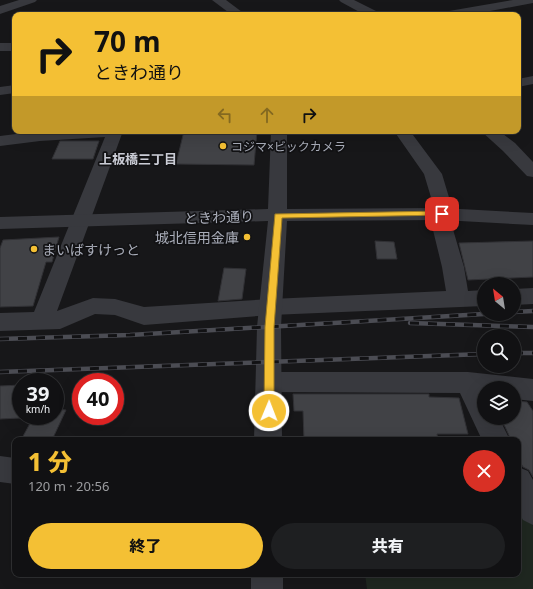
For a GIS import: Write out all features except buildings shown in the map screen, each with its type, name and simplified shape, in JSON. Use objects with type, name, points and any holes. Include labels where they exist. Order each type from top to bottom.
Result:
[{"type":"street","points":[[0,10],[31,0]]},
{"type":"street","points":[[218,0],[236,12]]},
{"type":"street","points":[[345,0],[368,12]]},
{"type":"street","points":[[466,12],[533,0]]},
{"type":"street","points":[[0,47],[12,47]]},
{"type":"street","points":[[521,82],[533,80]]},
{"type":"street","points":[[0,91],[12,89]]},
{"type":"street","points":[[0,141],[70,134]]},
{"type":"street","points":[[42,320],[114,134]]},
{"type":"street","points":[[268,437],[271,307],[278,215],[279,134]]},
{"type":"street","points":[[404,134],[433,174],[442,204],[442,226],[453,267],[458,299]]},
{"type":"street","points":[[493,134],[509,147],[533,172]]},
{"type":"street","name":"ときわ通り","points":[[0,223],[278,215],[442,214],[533,219]]},
{"type":"street","points":[[521,297],[533,296]]},
{"type":"street","points":[[0,322],[60,320],[93,306],[115,306],[144,316],[271,307],[477,298]]},
{"type":"street","points":[[269,382],[468,383],[533,390]]},
{"type":"street","points":[[468,383],[477,402]]},
{"type":"street","points":[[488,425],[494,437]]},
{"type":"street","points":[[267,577],[267,589]]},
{"type":"shaded area","points":[[527,510],[533,526],[533,589],[367,589],[365,577],[521,577],[521,511]]},
{"type":"railway","points":[[521,312],[533,311]]},
{"type":"railway","points":[[0,339],[130,335],[477,314]]},
{"type":"railway","points":[[410,323],[533,327]]},
{"type":"railway","points":[[521,353],[533,353]]},
{"type":"railway","points":[[0,372],[477,354]]},
{"type":"place","name":"コジマ×ビックカメラ","points":[[223,146]]},
{"type":"place","name":"城北信用金庫","points":[[247,237]]},
{"type":"place","name":"まいばすけっと","points":[[34,249]]},
{"type":"district","name":"上板橋三丁目","points":[[138,159]]},
{"type":"route","points":[[269,411],[269,327],[278,215],[442,214]]}]
